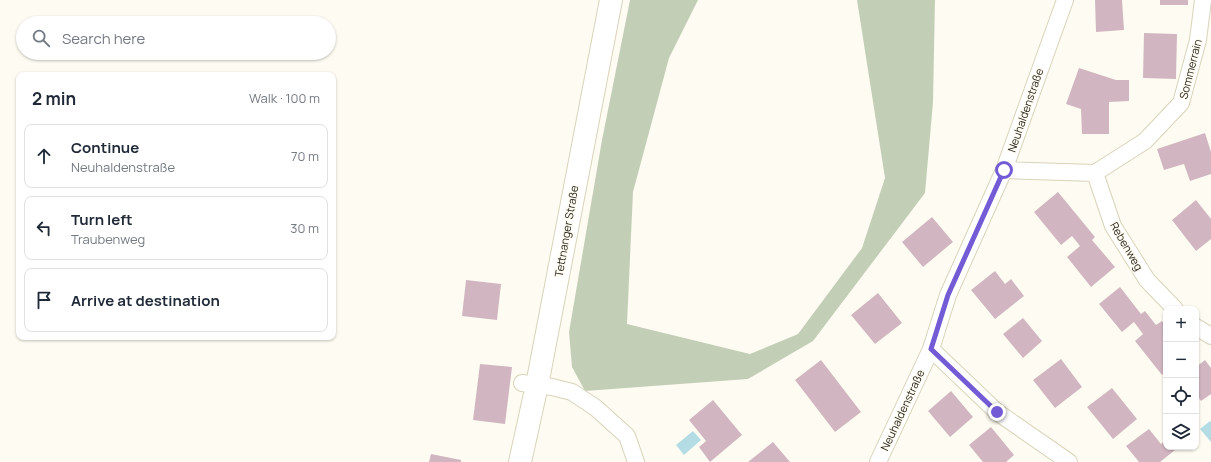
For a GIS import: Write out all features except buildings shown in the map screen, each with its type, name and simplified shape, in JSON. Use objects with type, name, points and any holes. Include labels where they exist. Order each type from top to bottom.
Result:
[{"type":"street","name":"Tettnanger Straße","points":[[520,462],[530,384],[611,0]]},
{"type":"street","name":"Neuhaldenstraße","points":[[880,461],[931,349],[948,295],[1004,170],[1065,0]]},
{"type":"street","name":"Sommerrain","points":[[1095,173],[1145,141],[1181,103],[1198,40],[1203,0]]},
{"type":"street","points":[[1004,170],[1095,173]]},
{"type":"street","name":"Rebenweg","points":[[1095,173],[1113,226],[1147,280],[1172,306]]},
{"type":"street","points":[[1199,329],[1211,336]]},
{"type":"street","points":[[931,349],[997,412],[1069,462]]},
{"type":"street","points":[[530,384],[572,392],[596,408],[627,436],[636,462]]},
{"type":"green space","points":[[630,0],[698,0],[669,58],[633,192],[627,324],[750,354],[798,334],[862,248],[885,178],[857,0],[935,0],[933,102],[925,193],[813,341],[748,379],[585,391],[572,367],[569,332],[602,140]]},
{"type":"water","points":[[1210,421],[1211,422],[1211,442],[1200,429]]},
{"type":"water","points":[[693,431],[701,440],[684,455],[676,445]]},
{"type":"route","points":[[997,412],[931,349],[948,295],[1004,170]]}]
